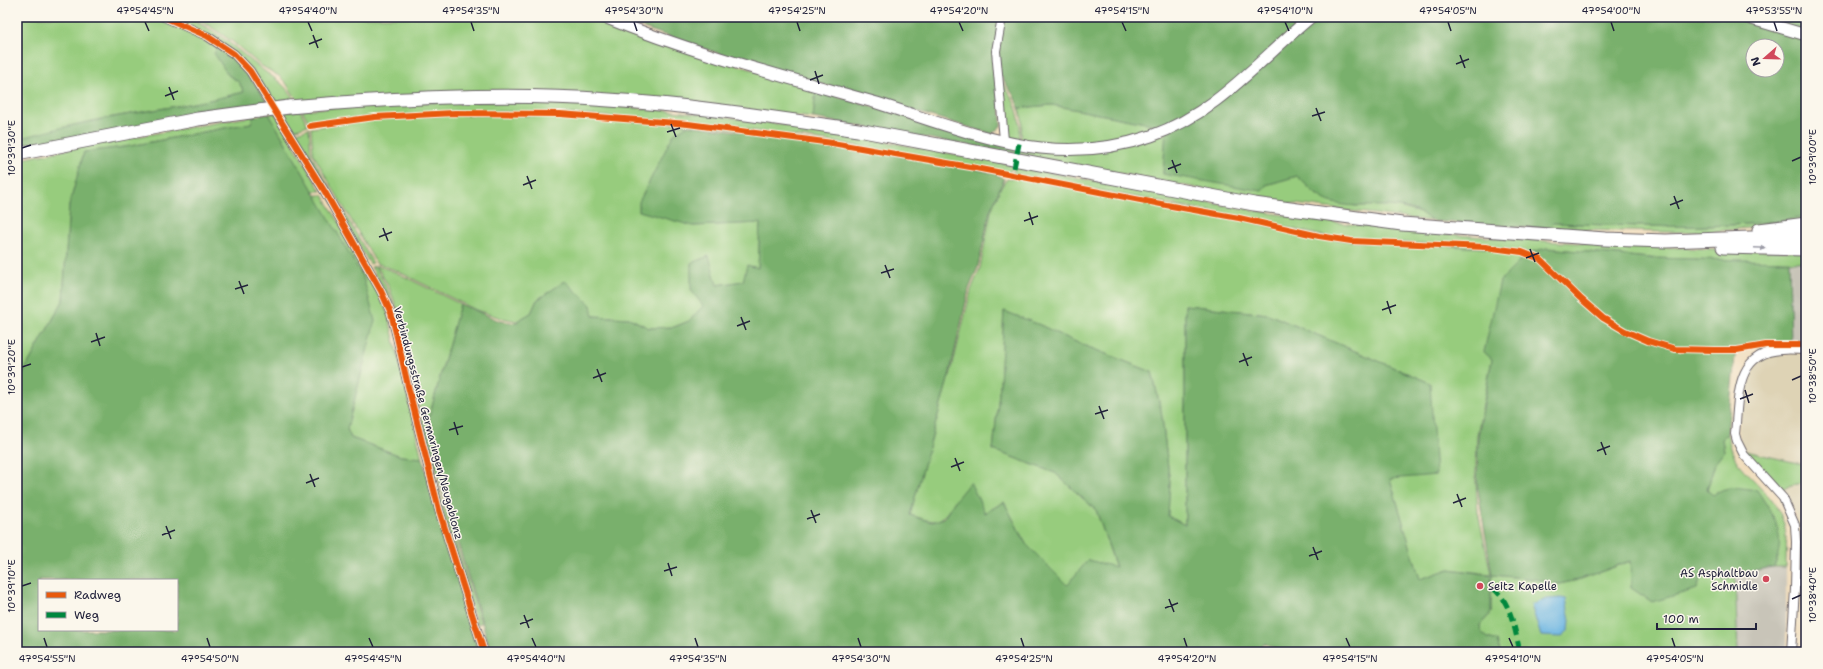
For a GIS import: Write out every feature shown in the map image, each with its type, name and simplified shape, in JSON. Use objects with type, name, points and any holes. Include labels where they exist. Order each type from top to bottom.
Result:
[{"type":"highway","points":[[17,154],[198,119],[289,107],[374,100],[486,97],[608,100],[656,104],[858,130],[1238,201],[1320,214],[1402,224],[1475,231],[1666,241],[1806,236]]},
{"type":"highway","points":[[1666,241],[1708,234],[1806,224]]},
{"type":"highway","points":[[1666,241],[1709,246],[1806,249]]},
{"type":"main road","points":[[604,17],[683,46],[962,129],[1042,148],[1078,150],[1106,147],[1135,141],[1166,130],[1202,111],[1229,92],[1311,17]]},
{"type":"main road","points":[[1745,17],[1806,36]]},
{"type":"street","name":"Verbindungsstraße Germaringen/Neugablonz","points":[[164,17],[207,36],[234,54],[254,77],[284,124],[369,267],[391,313],[439,510],[484,652]]},
{"type":"street","points":[[1002,17],[996,51],[1004,140]]},
{"type":"street","points":[[1791,652],[1795,581],[1795,525],[1783,498],[1744,455],[1736,441],[1735,434],[1741,380],[1749,364],[1772,351],[1806,350]]},
{"type":"shaded area","points":[[1789,261],[1806,262],[1806,343],[1791,343]]},
{"type":"shaded area","points":[[1781,354],[1806,354],[1806,465],[1745,451],[1740,441],[1739,430],[1744,378],[1751,368],[1766,357]]},
{"type":"shaded area","points":[[1806,483],[1806,581],[1799,581],[1800,536],[1798,521],[1790,503],[1780,491],[1791,485]]},
{"type":"shaded area","points":[[1786,567],[1786,652],[1738,652],[1735,575],[1756,569]]},
{"type":"green space","points":[[17,17],[159,17],[206,38],[219,47],[228,75],[239,82],[244,92],[212,100],[101,119],[17,139]]},
{"type":"green space","points":[[170,17],[183,18],[195,22],[217,34],[279,81],[295,102],[274,104],[252,70]]},
{"type":"green space","points":[[186,17],[597,17],[633,32],[816,90],[813,118],[655,99],[299,103],[286,83],[279,76],[260,65],[233,42],[208,25]]},
{"type":"green space","points":[[612,17],[1806,17],[1806,217],[1712,226],[1648,226],[1553,223],[1547,229],[1431,221],[1410,209],[1334,203],[1323,199],[1297,176],[1266,185],[1262,191],[1163,174],[1166,127],[1052,105],[1019,108],[1014,96],[1000,75],[1001,126],[992,134],[726,56]]},
{"type":"green space","points":[[219,47],[241,66],[269,105],[17,150],[17,139],[81,123],[244,92],[239,82],[228,75],[214,53]]},
{"type":"green space","points":[[1001,81],[1014,102],[1017,110],[1020,125],[1019,141],[1009,139],[1005,119]]},
{"type":"green space","points":[[816,90],[1019,149],[1018,154],[813,118]]},
{"type":"green space","points":[[485,102],[591,105],[657,110],[760,121],[1014,165],[1008,174],[824,140],[731,128],[615,117],[523,112],[454,112],[382,116],[310,124],[302,110],[373,104]]},
{"type":"green space","points":[[1052,105],[1166,127],[1149,134],[1078,147],[1021,142],[1022,119],[1019,108]]},
{"type":"green space","points":[[300,110],[308,125],[291,131],[281,113]]},
{"type":"green space","points":[[275,113],[321,191],[313,191],[269,114]]},
{"type":"green space","points":[[269,114],[363,277],[375,321],[347,429],[351,438],[401,456],[422,458],[480,652],[17,652],[17,380],[19,380],[63,301],[69,206],[84,152],[125,147],[251,123],[254,116]]},
{"type":"green space","points":[[455,115],[560,116],[688,125],[673,135],[693,226],[760,223],[758,269],[743,281],[691,290],[704,306],[689,321],[674,327],[649,328],[629,318],[593,316],[565,281],[537,300],[531,313],[517,321],[501,318],[476,310],[395,270],[376,263],[313,154],[311,128],[374,119]]},
{"type":"green space","points":[[254,116],[251,123],[125,147],[84,152],[69,206],[63,301],[19,380],[17,380],[17,160],[84,146]]},
{"type":"green space","points":[[688,125],[783,137],[909,157],[984,171],[1004,179],[990,211],[978,267],[969,289],[949,376],[910,515],[932,522],[944,518],[956,499],[970,482],[985,513],[1004,502],[1026,544],[1067,585],[1088,560],[1116,567],[1096,510],[1055,473],[993,450],[1000,384],[1004,311],[1040,325],[1078,343],[1152,372],[1161,410],[1170,483],[1168,516],[1185,525],[1185,305],[1268,314],[1430,383],[1436,475],[1390,479],[1420,579],[1449,569],[1492,575],[1477,484],[1478,436],[1492,359],[1484,352],[1500,281],[1528,253],[1547,248],[1649,258],[1789,261],[1791,343],[1736,348],[1727,434],[1722,439],[1724,452],[1715,463],[1707,490],[1713,495],[1729,488],[1757,490],[1774,518],[1779,536],[1778,555],[1774,567],[1744,572],[1723,580],[1703,570],[1697,589],[1652,602],[1631,588],[1630,561],[1578,580],[1559,584],[1534,579],[1493,575],[1491,580],[1491,613],[1480,625],[1481,632],[1488,638],[1497,641],[1500,652],[1282,652],[1264,643],[1256,652],[491,652],[425,432],[460,304],[500,321],[517,323],[517,321],[531,313],[537,300],[565,281],[591,305],[593,316],[629,318],[649,328],[674,327],[689,321],[703,306],[691,290],[691,263],[709,256],[717,285],[743,281],[747,265],[758,268],[760,223],[693,226],[639,211],[639,202],[673,135]]},
{"type":"green space","points":[[309,128],[311,155],[373,263],[370,264],[292,134]]},
{"type":"green space","points":[[1166,134],[1163,174],[1266,185],[1297,176],[1318,196],[1355,206],[1391,205],[1424,214],[1431,221],[1255,199],[1018,154],[1019,149],[1042,151]]},
{"type":"green space","points":[[1016,166],[1257,211],[1354,225],[1453,235],[1554,242],[1806,252],[1806,262],[1649,258],[1547,248],[1528,253],[1485,247],[1351,240],[1319,235],[1240,217],[1012,174]]},
{"type":"green space","points":[[1013,177],[1239,219],[1318,237],[1351,241],[1486,248],[1520,253],[1520,262],[1500,281],[1492,359],[1477,435],[1476,484],[1478,512],[1491,574],[1449,569],[1420,580],[1390,479],[1430,383],[1268,314],[1185,305],[1185,525],[1167,516],[1170,483],[1161,410],[1152,372],[1078,343],[1040,325],[1004,311],[1000,384],[993,450],[1055,473],[1096,510],[1116,568],[1067,586],[1026,544],[1004,502],[985,513],[956,499],[946,514],[938,520],[927,520],[910,515],[950,376],[971,290],[980,268],[991,211],[1000,189],[1006,180]]},
{"type":"green space","points":[[315,195],[323,195],[369,273],[388,314],[422,458],[401,456],[351,438],[347,429]]},
{"type":"green space","points":[[1806,217],[1806,222],[1708,232],[1547,229],[1553,223],[1648,226],[1712,226]]},
{"type":"green space","points":[[376,265],[395,272],[460,304],[425,432],[398,311],[389,287]]},
{"type":"green space","points":[[375,266],[387,288],[396,312],[425,445],[444,507],[441,508],[424,446],[393,312],[384,290],[371,267]]},
{"type":"green space","points":[[1727,434],[1738,463],[1771,499],[1781,515],[1786,535],[1786,567],[1774,567],[1778,557],[1707,491],[1715,463],[1724,452],[1722,439]]},
{"type":"green space","points":[[1745,451],[1806,465],[1806,483],[1791,485],[1780,491]]},
{"type":"green space","points":[[445,508],[481,623],[477,624],[442,509]]},
{"type":"green space","points":[[1631,561],[1703,570],[1723,580],[1735,575],[1738,652],[1676,652],[1627,649],[1582,652],[1500,652],[1497,641],[1488,638],[1481,632],[1480,625],[1491,613],[1491,580],[1493,575],[1534,579],[1559,584],[1578,580]]},
{"type":"water","points":[[1547,599],[1566,599],[1570,620],[1569,630],[1561,637],[1541,636],[1531,605]]},
{"type":"marked path","points":[[1014,168],[1020,139]]},
{"type":"marked path","points":[[1492,588],[1504,600],[1508,608],[1520,652]]},
{"type":"cycle path","points":[[164,17],[207,36],[234,54],[250,71],[325,192],[381,291],[391,313],[439,510],[484,652]]},
{"type":"cycle path","points":[[310,126],[375,117],[455,113],[560,114],[688,124],[832,143],[976,168],[1239,218],[1319,236],[1351,241],[1485,247],[1522,252],[1540,259],[1603,318],[1625,331],[1648,341],[1675,349],[1714,350],[1737,350],[1766,345],[1806,345]]},
{"type":"place","name":"AS Asphaltbau Schmidle","points":[[1766,579]]},
{"type":"place","name":"Seitz Kapelle","points":[[1480,586]]}]
